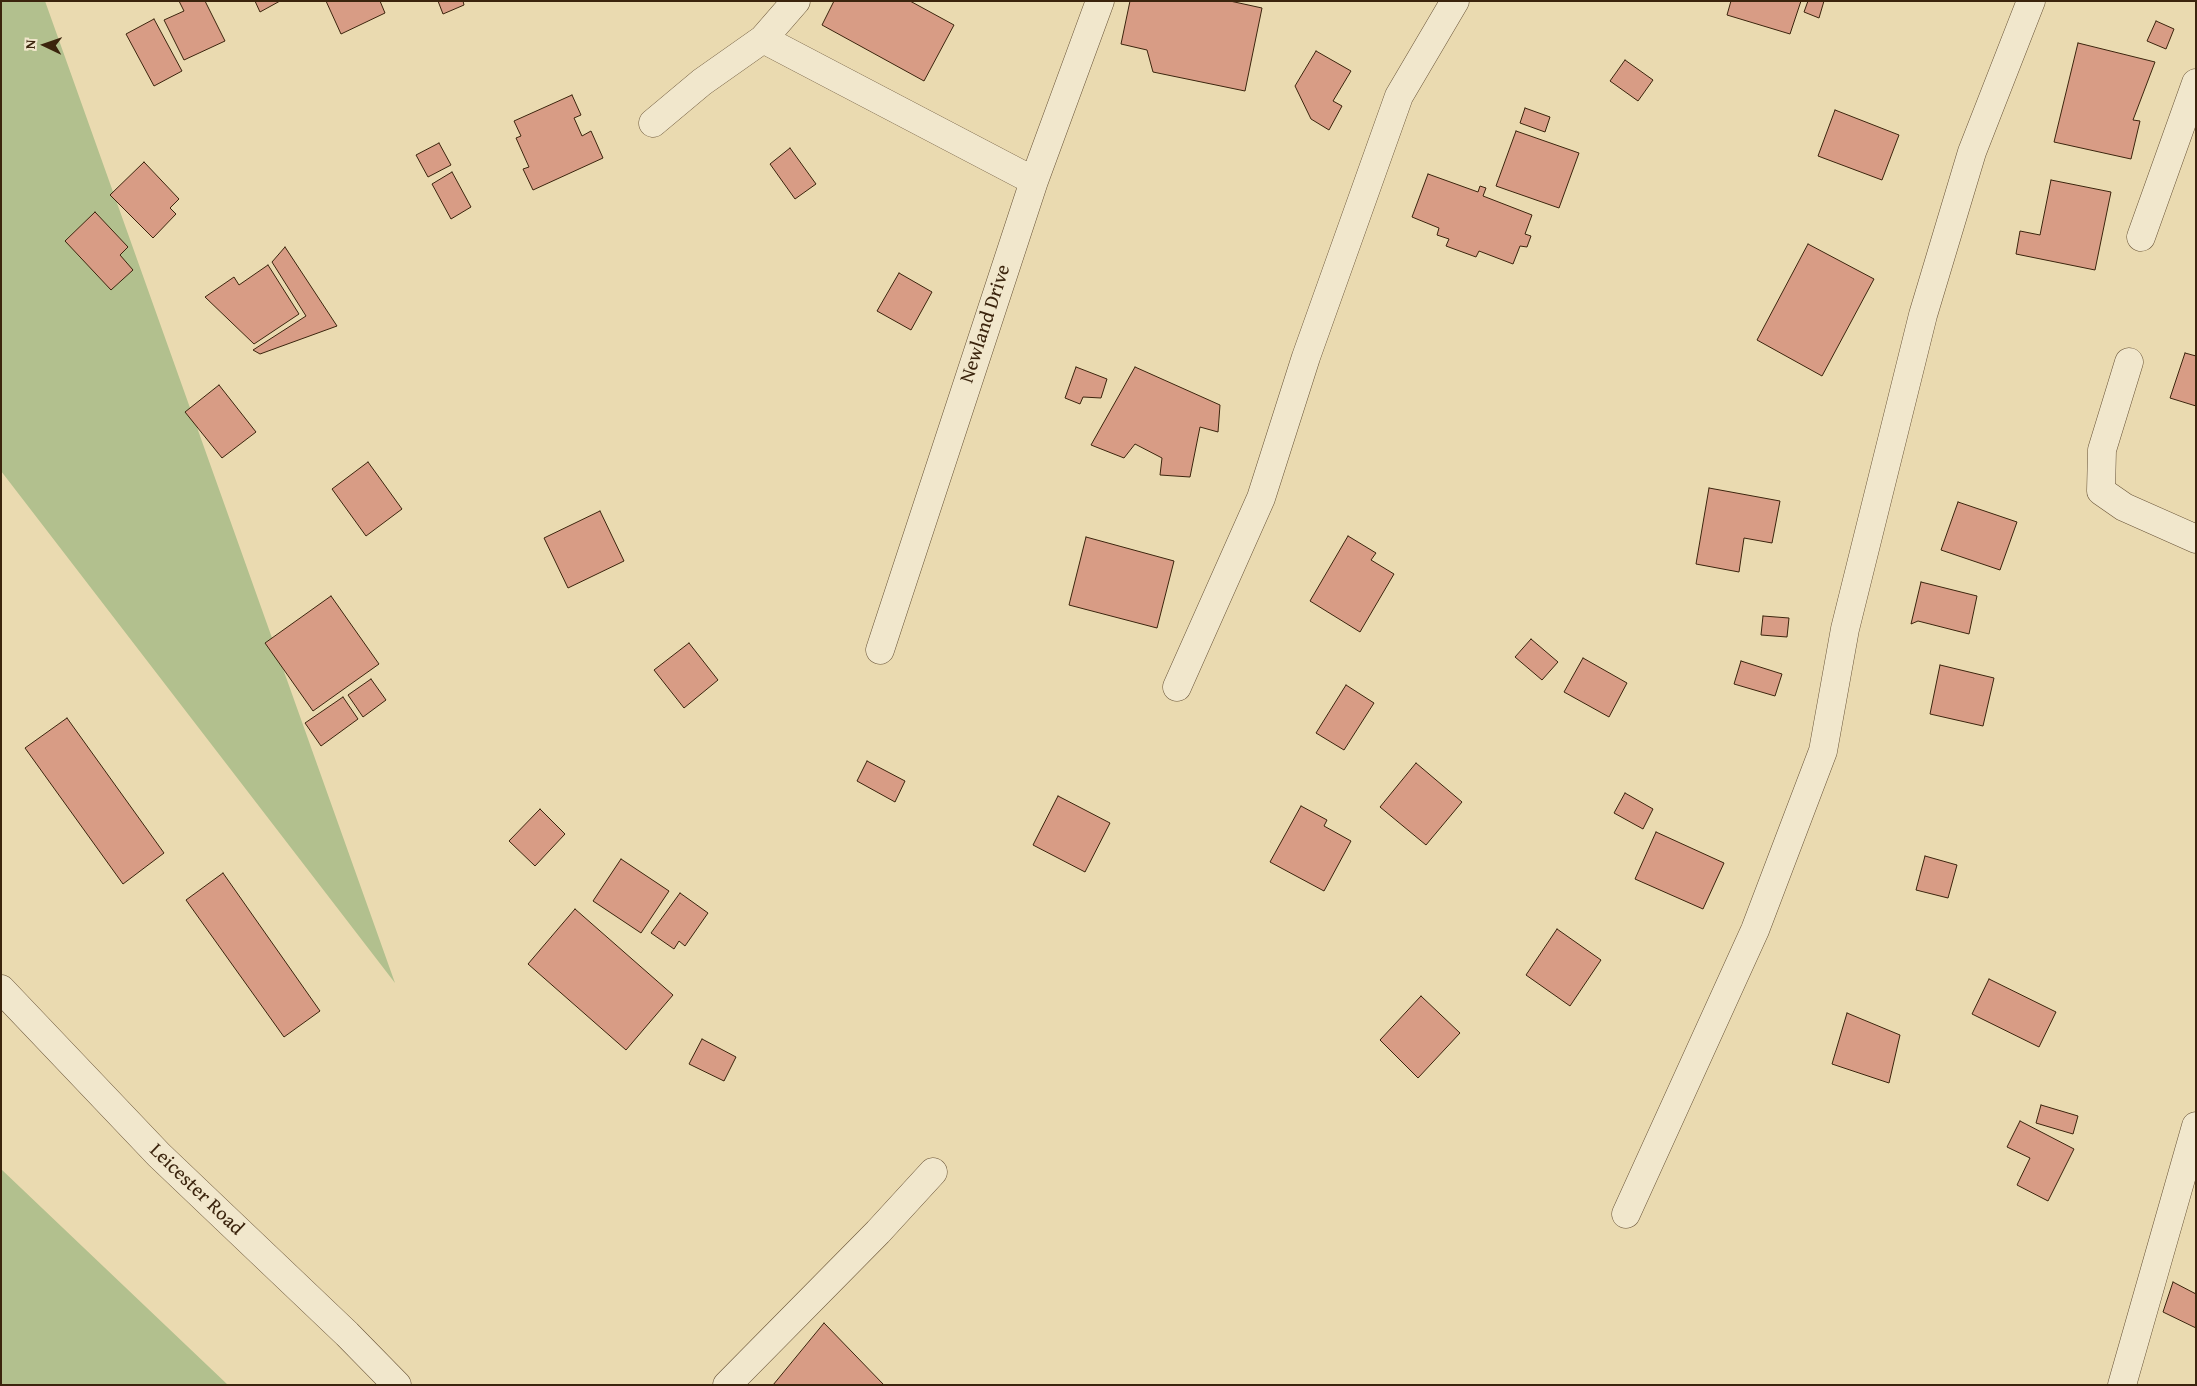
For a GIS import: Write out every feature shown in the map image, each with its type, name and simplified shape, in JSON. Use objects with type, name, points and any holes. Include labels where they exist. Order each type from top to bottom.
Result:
[{"type":"street","points":[[653,123],[702,82],[762,38],[796,1]]},
{"type":"street","name":"Newland Drive","points":[[880,650],[1034,181],[1100,1]]},
{"type":"street","points":[[1177,687],[1260,498],[1306,357],[1399,96],[1456,1]]},
{"type":"street","points":[[1626,1214],[1755,930],[1822,751],[1845,629],[1923,315],[1972,152],[2032,1]]},
{"type":"street","points":[[762,38],[1034,181]]},
{"type":"street","points":[[2141,237],[2196,83]]},
{"type":"street","points":[[2129,362],[2102,450],[2101,491],[2124,508],[2196,539]]},
{"type":"street","name":"Leicester Road","points":[[1,989],[159,1156],[347,1334],[397,1385]]},
{"type":"street","points":[[2122,1385],[2196,1126]]},
{"type":"street","points":[[727,1385],[878,1232],[933,1172]]},
{"type":"green space","points":[[1,1],[45,1],[395,983],[1,471]]},
{"type":"green space","points":[[1,1169],[228,1385],[1,1385]]},
{"type":"building","points":[[179,1],[205,1],[225,41],[184,60],[164,20],[184,11]]},
{"type":"building","points":[[255,1],[280,1],[260,12]]},
{"type":"building","points":[[326,1],[380,1],[385,13],[341,34]]},
{"type":"building","points":[[438,1],[463,1],[464,5],[443,14]]},
{"type":"building","points":[[834,1],[910,1],[954,25],[924,81],[822,25]]},
{"type":"building","points":[[1130,1],[1230,1],[1262,8],[1245,91],[1153,72],[1147,50],[1121,44]]},
{"type":"building","points":[[1731,1],[1801,1],[1790,34],[1727,15]]},
{"type":"building","points":[[1808,1],[1824,1],[1819,18],[1804,12]]},
{"type":"building","points":[[154,19],[182,71],[154,86],[126,34]]},
{"type":"building","points":[[2156,21],[2174,29],[2166,49],[2147,41]]},
{"type":"building","points":[[2078,43],[2155,62],[2133,120],[2140,121],[2131,159],[2054,142]]},
{"type":"building","points":[[1316,51],[1351,71],[1333,101],[1342,106],[1329,130],[1311,119],[1295,86]]},
{"type":"building","points":[[1625,60],[1653,80],[1638,101],[1610,81]]},
{"type":"building","points":[[572,95],[581,115],[574,118],[582,136],[591,131],[603,158],[533,190],[523,169],[529,167],[516,138],[521,136],[514,121]]},
{"type":"building","points":[[1525,108],[1550,117],[1545,132],[1520,123]]},
{"type":"building","points":[[1835,110],[1899,135],[1882,180],[1818,156]]},
{"type":"building","points":[[1516,131],[1579,153],[1559,208],[1496,186]]},
{"type":"building","points":[[439,143],[451,165],[428,177],[416,155]]},
{"type":"building","points":[[790,148],[816,184],[795,199],[770,164]]},
{"type":"building","points":[[144,162],[179,199],[170,208],[176,214],[153,238],[110,195]]},
{"type":"building","points":[[452,172],[471,207],[451,219],[432,184]]},
{"type":"building","points":[[1428,174],[1478,192],[1480,186],[1486,188],[1483,196],[1532,215],[1525,234],[1531,236],[1527,247],[1520,246],[1513,264],[1479,251],[1476,257],[1446,246],[1449,239],[1437,235],[1439,228],[1412,217]]},
{"type":"building","points":[[2051,180],[2111,192],[2095,270],[2016,254],[2020,231],[2040,235]]},
{"type":"building","points":[[95,212],[128,247],[120,255],[133,270],[111,290],[65,241]]},
{"type":"building","points":[[1808,244],[1874,279],[1822,376],[1757,340]]},
{"type":"building","points":[[285,247],[337,326],[260,354],[253,350],[306,316],[272,262]]},
{"type":"building","points":[[268,265],[299,314],[254,344],[205,297],[234,277],[239,285]]},
{"type":"building","points":[[899,273],[932,292],[911,330],[877,311]]},
{"type":"building","points":[[2185,353],[2196,356],[2196,406],[2170,398]]},
{"type":"building","points":[[1076,367],[1107,379],[1101,398],[1083,397],[1080,404],[1065,398]]},
{"type":"building","points":[[1135,367],[1220,405],[1218,432],[1200,427],[1190,477],[1160,475],[1162,458],[1135,444],[1124,458],[1091,445]]},
{"type":"building","points":[[219,385],[256,432],[222,458],[185,412]]},
{"type":"building","points":[[368,462],[402,509],[366,536],[332,489]]},
{"type":"building","points":[[1709,488],[1780,501],[1772,543],[1744,538],[1739,572],[1696,564]]},
{"type":"building","points":[[1958,502],[2017,522],[2000,570],[1941,550]]},
{"type":"building","points":[[600,511],[624,561],[568,588],[544,538]]},
{"type":"building","points":[[1348,536],[1376,553],[1371,560],[1394,574],[1360,632],[1310,601]]},
{"type":"building","points":[[1086,537],[1174,561],[1157,628],[1069,605]]},
{"type":"building","points":[[1921,582],[1977,596],[1969,634],[1918,621],[1911,624]]},
{"type":"building","points":[[331,596],[379,664],[313,711],[265,643]]},
{"type":"building","points":[[1763,616],[1789,618],[1787,637],[1761,635]]},
{"type":"building","points":[[1531,639],[1558,662],[1542,680],[1515,657]]},
{"type":"building","points":[[689,643],[718,680],[684,708],[654,670]]},
{"type":"building","points":[[1583,658],[1627,683],[1609,717],[1564,692]]},
{"type":"building","points":[[1741,661],[1782,674],[1775,696],[1734,684]]},
{"type":"building","points":[[1940,665],[1994,678],[1983,726],[1930,714]]},
{"type":"building","points":[[371,679],[386,700],[363,717],[348,695]]},
{"type":"building","points":[[1346,685],[1374,703],[1344,750],[1316,733]]},
{"type":"building","points":[[343,697],[358,719],[321,746],[305,723]]},
{"type":"building","points":[[67,718],[164,853],[123,884],[25,748]]},
{"type":"building","points":[[867,761],[905,781],[895,802],[857,781]]},
{"type":"building","points":[[1416,763],[1462,802],[1426,845],[1380,807]]},
{"type":"building","points":[[1625,793],[1653,809],[1643,829],[1614,813]]},
{"type":"building","points":[[1058,796],[1110,823],[1085,872],[1033,845]]},
{"type":"building","points":[[1301,806],[1327,820],[1324,826],[1351,841],[1324,891],[1270,862]]},
{"type":"building","points":[[540,809],[565,834],[535,866],[509,841]]},
{"type":"building","points":[[1656,832],[1724,863],[1703,909],[1635,879]]},
{"type":"building","points":[[1925,856],[1957,865],[1948,898],[1916,890]]},
{"type":"building","points":[[621,859],[669,891],[641,933],[593,901]]},
{"type":"building","points":[[223,873],[320,1011],[284,1037],[186,900]]},
{"type":"building","points":[[680,893],[708,913],[685,946],[679,941],[674,949],[651,933]]},
{"type":"building","points":[[575,909],[673,995],[626,1050],[528,964]]},
{"type":"building","points":[[1557,929],[1601,960],[1570,1006],[1526,975]]},
{"type":"building","points":[[1989,979],[2056,1012],[2039,1047],[1972,1014]]},
{"type":"building","points":[[1421,996],[1460,1033],[1418,1078],[1380,1040]]},
{"type":"building","points":[[1847,1013],[1900,1035],[1889,1083],[1832,1064]]},
{"type":"building","points":[[702,1039],[736,1057],[724,1081],[689,1064]]},
{"type":"building","points":[[2041,1105],[2078,1116],[2073,1134],[2036,1123]]},
{"type":"building","points":[[2020,1121],[2074,1149],[2048,1201],[2017,1185],[2030,1158],[2007,1147]]},
{"type":"building","points":[[2173,1282],[2196,1294],[2196,1328],[2163,1312]]},
{"type":"building","points":[[824,1323],[884,1385],[773,1385]]}]
